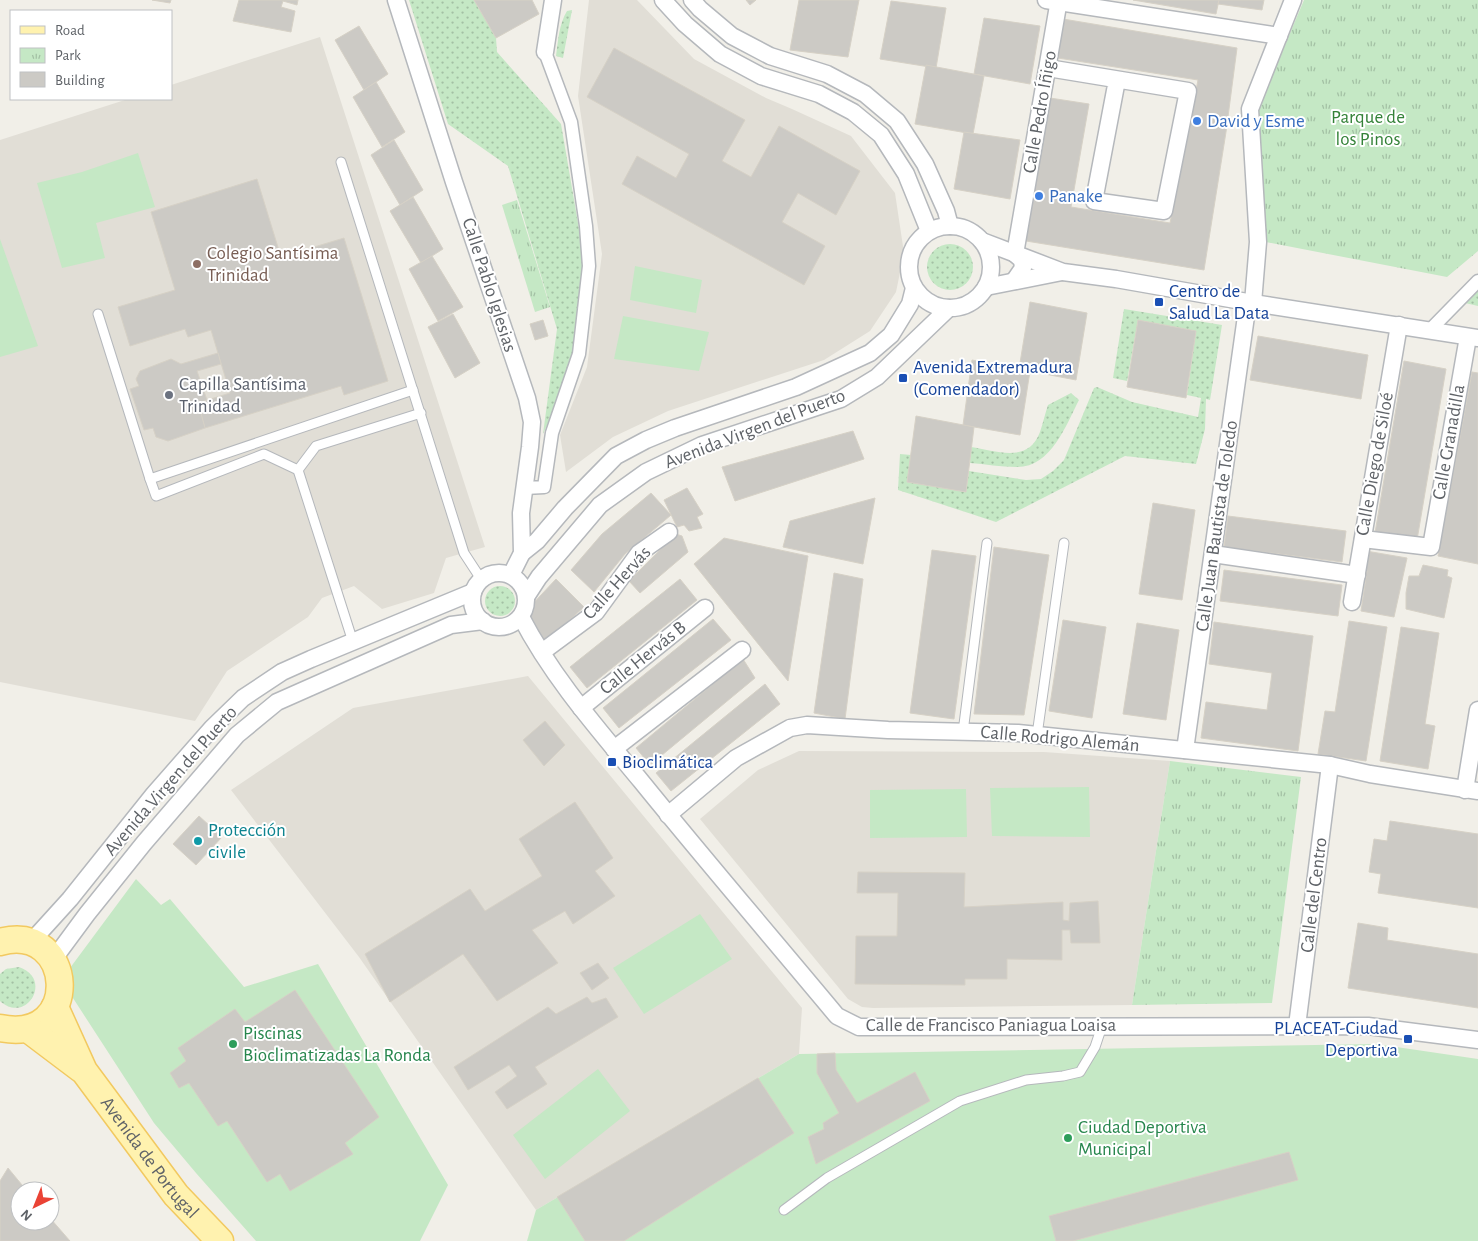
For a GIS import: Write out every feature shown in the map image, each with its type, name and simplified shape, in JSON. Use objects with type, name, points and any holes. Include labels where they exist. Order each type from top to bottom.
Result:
[{"type":"main road","points":[[0,1028],[14,1030],[28,1028],[43,1020],[55,1007],[61,983],[53,960],[43,949],[30,942],[16,939],[1,941]]},
{"type":"main road","name":"Avenida de Portugal","points":[[55,1007],[84,1071],[176,1194],[220,1241]]},
{"type":"main road","name":"Avenida de Portugal","points":[[28,1028],[84,1071]]},
{"type":"street","name":"Calle Pablo Iglesias","points":[[396,0],[454,182],[527,398],[532,422],[522,513],[522,553],[512,575]]},
{"type":"street","points":[[525,488],[544,487],[552,433],[579,354],[589,266],[586,226],[571,122],[545,52],[553,0]]},
{"type":"street","points":[[664,0],[685,24],[720,54],[761,76],[819,94],[853,112],[880,135],[906,174],[929,231]]},
{"type":"street","points":[[692,0],[732,36],[770,56],[827,74],[865,94],[897,121],[925,164],[946,211],[950,226]]},
{"type":"street","name":"Calle Juan Bautista de Toledo","points":[[1185,750],[1258,242],[1250,109],[1292,0]]},
{"type":"street","points":[[1055,1],[1278,36]]},
{"type":"street","name":"Calle Pedro Íñigo","points":[[1015,254],[1048,68],[1055,1]]},
{"type":"street","points":[[1048,68],[1188,91],[1164,211],[1094,201],[1118,80]]},
{"type":"street","points":[[982,241],[988,252],[991,264],[990,276],[986,287],[979,296],[970,303],[960,307],[949,308],[936,306],[923,299],[914,288],[909,276],[908,263],[912,250],[929,231],[939,227],[950,226],[962,228],[982,241],[1062,272],[1116,279],[1473,337]]},
{"type":"street","points":[[1014,281],[1023,268],[1022,260],[1015,254]]},
{"type":"street","points":[[986,287],[1062,272]]},
{"type":"street","points":[[1430,330],[1478,281]]},
{"type":"street","name":"Avenida Virgen del Puerto","points":[[522,553],[537,541],[565,508],[616,456],[674,428],[796,387],[870,353],[891,335],[910,304],[914,288]]},
{"type":"street","name":"Avenida Virgen del Puerto","points":[[526,597],[539,577],[600,505],[646,472],[702,446],[841,399],[877,377],[949,308]]},
{"type":"street","name":"Calle Diego de Siloé","points":[[1352,602],[1399,325]]},
{"type":"street","name":"Calle Granadilla","points":[[1363,539],[1431,548],[1473,337]]},
{"type":"street","name":"Calle Hervás","points":[[538,647],[596,612],[639,553],[669,532]]},
{"type":"street","points":[[1213,554],[1357,574]]},
{"type":"street","points":[[497,573],[512,575],[524,589],[526,597],[525,606],[520,617],[513,623],[505,626],[483,622],[475,611],[473,604],[477,586],[486,576],[497,573]]},
{"type":"street","name":"Avenida Virgen del Puerto","points":[[30,942],[70,899],[154,794],[212,728],[243,698],[282,672],[477,586]]},
{"type":"street","name":"Calle Hervás B","points":[[581,708],[705,608]]},
{"type":"street","name":"Calle de Francisco Paniagua Loaisa","points":[[520,617],[538,647],[581,708],[668,815],[837,1016],[859,1027],[1368,1026],[1478,1040]]},
{"type":"street","name":"Avenida Virgen del Puerto","points":[[53,960],[144,843],[237,734],[277,702],[451,625],[483,622]]},
{"type":"street","name":"Calle de Francisco Paniagua Loaisa","points":[[505,626],[538,647]]},
{"type":"street","points":[[614,749],[742,650]]},
{"type":"street","points":[[1472,791],[1478,710]]},
{"type":"street","name":"Calle Rodrigo Alemán","points":[[668,815],[736,758],[790,728],[807,725],[888,730],[1018,733],[1330,765],[1370,774],[1472,791]]},
{"type":"street","name":"Calle del Centro","points":[[1297,1026],[1330,765]]},
{"type":"lane","points":[[342,162],[464,552],[477,586]]},
{"type":"lane","points":[[98,314],[156,496],[264,454],[298,470],[353,642]]},
{"type":"lane","points":[[150,479],[413,390]]},
{"type":"lane","points":[[298,470],[316,446],[421,412]]},
{"type":"lane","points":[[963,732],[988,543]]},
{"type":"lane","points":[[1037,735],[1064,543]]},
{"type":"lane","points":[[784,1210],[827,1178],[960,1101],[1026,1080],[1080,1072],[1095,1048],[1102,1026]]},
{"type":"shaded area","points":[[589,0],[637,0],[694,59],[766,98],[851,136],[895,193],[904,253],[896,292],[870,331],[824,360],[668,411],[613,437],[566,472],[560,435],[587,367],[602,254],[578,96]]},
{"type":"shaded area","name":"Colegio Santísima Trinidad","points":[[320,37],[485,547],[446,558],[434,593],[382,609],[354,586],[322,598],[308,617],[227,671],[195,721],[0,682],[0,140],[125,100],[172,100],[172,85]]},
{"type":"shaded area","points":[[528,676],[802,1008],[799,1054],[536,1210],[359,957],[231,790],[353,708]]},
{"type":"shaded area","points":[[799,751],[1044,752],[1170,761],[1132,1005],[873,1008],[862,1007],[848,999],[700,819],[758,770]]},
{"type":"green space","points":[[409,0],[474,0],[496,38],[497,52],[561,124],[583,252],[582,291],[573,357],[560,396],[543,434],[557,329],[508,166],[448,124]]},
{"type":"green space","name":"Parque de los Pinos","points":[[1304,0],[1478,0],[1478,251],[1447,277],[1266,242],[1258,109]]},
{"type":"green space","points":[[572,10],[563,58],[556,56],[559,33],[567,11]]},
{"type":"green space","points":[[138,153],[155,207],[96,223],[105,258],[62,268],[37,183],[82,172]]},
{"type":"green space","points":[[517,200],[550,307],[535,312],[502,205]]},
{"type":"green space","points":[[0,239],[38,346],[0,357]]},
{"type":"green space","points":[[950,244],[963,248],[969,254],[973,267],[969,280],[963,286],[950,290],[937,286],[931,280],[927,267],[931,254],[937,248]]},
{"type":"green space","points":[[635,266],[702,280],[696,313],[630,300]]},
{"type":"green space","points":[[1478,291],[1478,306],[1465,303]]},
{"type":"green space","points":[[1124,309],[1222,325],[1210,400],[1206,399],[1205,429],[1196,464],[1125,456],[996,522],[898,490],[900,454],[911,455],[907,482],[966,492],[969,471],[1026,480],[1041,479],[1064,460],[1094,388],[1097,387],[1132,402],[1198,417],[1201,398],[1187,395],[1196,331],[1138,320],[1127,381],[1113,378]]},
{"type":"green space","points":[[623,316],[709,332],[699,371],[614,359]]},
{"type":"green space","points":[[1071,393],[1079,400],[1056,443],[1039,460],[1028,465],[1016,467],[970,463],[971,447],[1011,453],[1020,452],[1028,448],[1035,442],[1040,432],[1048,405]]},
{"type":"green space","points":[[500,586],[511,590],[515,601],[511,612],[500,616],[489,612],[485,601],[489,590]]},
{"type":"green space","points":[[1170,761],[1301,777],[1272,1003],[1132,1005]]},
{"type":"green space","points":[[1089,787],[1090,837],[992,836],[990,788]]},
{"type":"green space","points":[[966,789],[967,837],[870,838],[870,790]]},
{"type":"green space","name":"Piscinas Bioclimatizadas La Ronda","points":[[136,879],[161,905],[170,899],[244,987],[318,964],[448,1185],[420,1241],[256,1241],[154,1123],[71,995],[70,968]]},
{"type":"green space","points":[[700,914],[732,959],[644,1014],[613,968]]},
{"type":"green space","points":[[19,967],[29,973],[34,981],[35,989],[32,998],[27,1004],[19,1008],[10,1007],[0,1001],[0,974],[6,969]]},
{"type":"green space","name":"Ciudad Deportiva Municipal","points":[[1376,1044],[1478,1059],[1478,1241],[527,1241],[536,1210],[799,1054]]},
{"type":"green space","points":[[598,1069],[630,1111],[545,1179],[513,1135]]},
{"type":"building","points":[[152,0],[171,0],[170,3]]},
{"type":"building","points":[[239,0],[298,0],[297,5],[283,1],[281,7],[295,11],[291,32],[233,21]]},
{"type":"building","points":[[474,0],[532,0],[539,14],[496,38]]},
{"type":"building","points":[[746,0],[756,0],[750,5]]},
{"type":"building","points":[[799,0],[859,0],[848,57],[790,50]]},
{"type":"building","points":[[1133,0],[1219,0],[1216,14]]},
{"type":"building","points":[[1219,0],[1264,0],[1262,10],[1218,4]]},
{"type":"building","points":[[891,1],[946,8],[936,68],[880,59]]},
{"type":"building","points":[[984,18],[1040,26],[1030,84],[974,74]]},
{"type":"building","points":[[1063,19],[1237,48],[1204,270],[1026,241],[1050,98],[1089,104],[1071,207],[1170,223],[1198,80],[1058,58]]},
{"type":"building","points":[[359,26],[388,74],[364,90],[335,40]]},
{"type":"building","points":[[614,48],[745,120],[722,161],[751,177],[779,126],[860,171],[836,215],[798,193],[782,222],[825,246],[804,285],[622,184],[637,156],[676,178],[689,154],[587,97]]},
{"type":"building","points":[[926,65],[984,76],[973,134],[915,124]]},
{"type":"building","points":[[376,82],[405,132],[382,147],[353,97]]},
{"type":"building","points":[[964,132],[1020,140],[1010,199],[954,189]]},
{"type":"building","points":[[394,140],[423,190],[400,205],[371,155]]},
{"type":"building","points":[[257,179],[281,257],[344,238],[388,381],[344,395],[341,386],[205,428],[198,403],[230,393],[211,330],[188,337],[185,329],[130,346],[118,307],[175,290],[151,212]]},
{"type":"building","points":[[413,197],[443,249],[421,263],[390,211]]},
{"type":"building","points":[[432,256],[463,307],[438,321],[409,269]]},
{"type":"building","points":[[1030,302],[1087,313],[1076,380],[1019,369]]},
{"type":"building","points":[[453,314],[480,363],[455,378],[428,327]]},
{"type":"building","points":[[543,320],[548,336],[535,340],[530,324]]},
{"type":"building","points":[[1138,320],[1196,331],[1186,398],[1127,387]]},
{"type":"building","points":[[1258,336],[1368,355],[1361,399],[1250,380]]},
{"type":"building","name":"Capilla Santísima Trinidad","points":[[218,353],[221,364],[197,371],[207,400],[198,403],[205,428],[168,441],[156,437],[153,428],[144,430],[130,389],[139,386],[136,379],[140,371],[171,359],[181,364]]},
{"type":"building","points":[[972,360],[1030,371],[1020,435],[963,425]]},
{"type":"building","points":[[1404,361],[1446,369],[1417,540],[1375,533]]},
{"type":"building","points":[[1472,372],[1478,373],[1478,564],[1438,556]]},
{"type":"building","points":[[916,416],[974,427],[966,492],[907,482]]},
{"type":"building","points":[[853,431],[864,459],[735,501],[722,467]]},
{"type":"building","points":[[687,488],[703,514],[697,517],[702,528],[689,531],[684,525],[677,527],[664,500]]},
{"type":"building","points":[[651,493],[671,515],[625,554],[594,592],[571,570],[602,534]]},
{"type":"building","points":[[875,498],[863,564],[783,547],[790,521]]},
{"type":"building","points":[[1153,503],[1195,510],[1182,600],[1139,594]]},
{"type":"building","points":[[1228,516],[1346,531],[1342,562],[1224,547]]},
{"type":"building","points":[[676,534],[682,536],[688,552],[640,593],[629,581]]},
{"type":"building","points":[[724,538],[808,556],[788,681],[694,564]]},
{"type":"building","points":[[994,547],[1049,555],[1024,715],[974,714]]},
{"type":"building","points":[[932,550],[976,556],[954,719],[910,713]]},
{"type":"building","points":[[1366,551],[1407,558],[1394,617],[1361,611],[1367,571],[1363,569]]},
{"type":"building","points":[[1423,565],[1448,570],[1447,576],[1452,578],[1444,618],[1406,609],[1409,576],[1419,576]]},
{"type":"building","points":[[1224,570],[1342,585],[1338,616],[1220,601]]},
{"type":"building","points":[[834,573],[863,579],[845,719],[814,713]]},
{"type":"building","points":[[556,579],[584,607],[545,642],[535,633],[527,610]]},
{"type":"building","points":[[680,579],[697,600],[587,688],[570,667]]},
{"type":"building","points":[[713,619],[731,640],[619,728],[603,708]]},
{"type":"building","points":[[1063,620],[1106,627],[1092,718],[1049,711]]},
{"type":"building","points":[[1349,621],[1387,627],[1366,761],[1318,754],[1325,711],[1335,712]]},
{"type":"building","points":[[1214,622],[1313,636],[1298,751],[1201,738],[1206,702],[1267,710],[1272,673],[1209,664]]},
{"type":"building","points":[[1137,623],[1179,630],[1166,720],[1123,714]]},
{"type":"building","points":[[1401,627],[1439,633],[1425,724],[1435,726],[1428,769],[1380,761]]},
{"type":"building","points":[[743,659],[755,678],[650,765],[636,748]]},
{"type":"building","points":[[765,684],[780,704],[671,791],[656,773]]},
{"type":"building","points":[[545,721],[565,745],[544,766],[523,740]]},
{"type":"building","points":[[575,802],[613,858],[595,871],[615,896],[573,924],[565,911],[532,930],[558,963],[497,1001],[463,954],[390,1002],[365,954],[470,889],[485,911],[542,876],[519,839]]},
{"type":"building","name":"Protección civile","points":[[199,816],[222,837],[196,865],[173,844]]},
{"type":"building","points":[[1390,821],[1478,834],[1478,908],[1378,893],[1381,874],[1369,872],[1374,839],[1387,841]]},
{"type":"building","points":[[858,872],[965,873],[964,907],[1063,902],[1063,920],[1069,921],[1070,903],[1098,901],[1100,943],[1071,943],[1070,930],[1062,930],[1062,960],[1007,959],[1007,979],[965,979],[965,985],[855,984],[856,936],[897,936],[898,893],[857,893]]},
{"type":"building","points":[[1358,923],[1388,928],[1387,940],[1478,954],[1478,1008],[1348,988]]},
{"type":"building","points":[[598,963],[609,978],[592,990],[580,973]]},
{"type":"building","points":[[295,990],[379,1117],[345,1143],[353,1154],[290,1191],[280,1174],[267,1182],[227,1121],[218,1126],[189,1083],[179,1088],[170,1073],[186,1061],[178,1048],[235,1009],[245,1022]]},
{"type":"building","points":[[587,997],[592,1003],[606,998],[618,1017],[535,1067],[547,1084],[507,1109],[495,1092],[517,1076],[509,1065],[468,1090],[454,1067],[548,1007],[556,1014]]},
{"type":"building","points":[[835,1053],[836,1070],[857,1103],[915,1072],[930,1101],[816,1164],[808,1137],[824,1129],[823,1123],[839,1113],[817,1073],[817,1054]]},
{"type":"building","points":[[758,1078],[794,1133],[624,1241],[585,1241],[557,1197]]},
{"type":"building","points":[[1289,1152],[1298,1180],[1073,1241],[1056,1241],[1049,1216]]},
{"type":"building","points":[[8,1168],[19,1181],[10,1181],[10,1231],[60,1230],[70,1241],[0,1241],[0,1181]]},
{"type":"place","name":"David y Esme","points":[[1197,121]]},
{"type":"place","name":"Panake","points":[[1039,196]]},
{"type":"place","name":"Colegio Santísima Trinidad","points":[[197,264]]},
{"type":"place","name":"Centro de Salud La Data","points":[[1159,302]]},
{"type":"place","name":"Avenida Extremadura (Comendador)","points":[[903,378]]},
{"type":"place","name":"Capilla Santísima Trinidad","points":[[169,395]]},
{"type":"place","name":"Bioclimática","points":[[612,762]]},
{"type":"place","name":"Protección civile","points":[[198,841]]},
{"type":"place","name":"PLACEAT-Ciudad Deportiva","points":[[1408,1039]]},
{"type":"place","name":"Piscinas Bioclimatizadas La Ronda","points":[[233,1044]]},
{"type":"place","name":"Ciudad Deportiva Municipal","points":[[1068,1138]]}]
